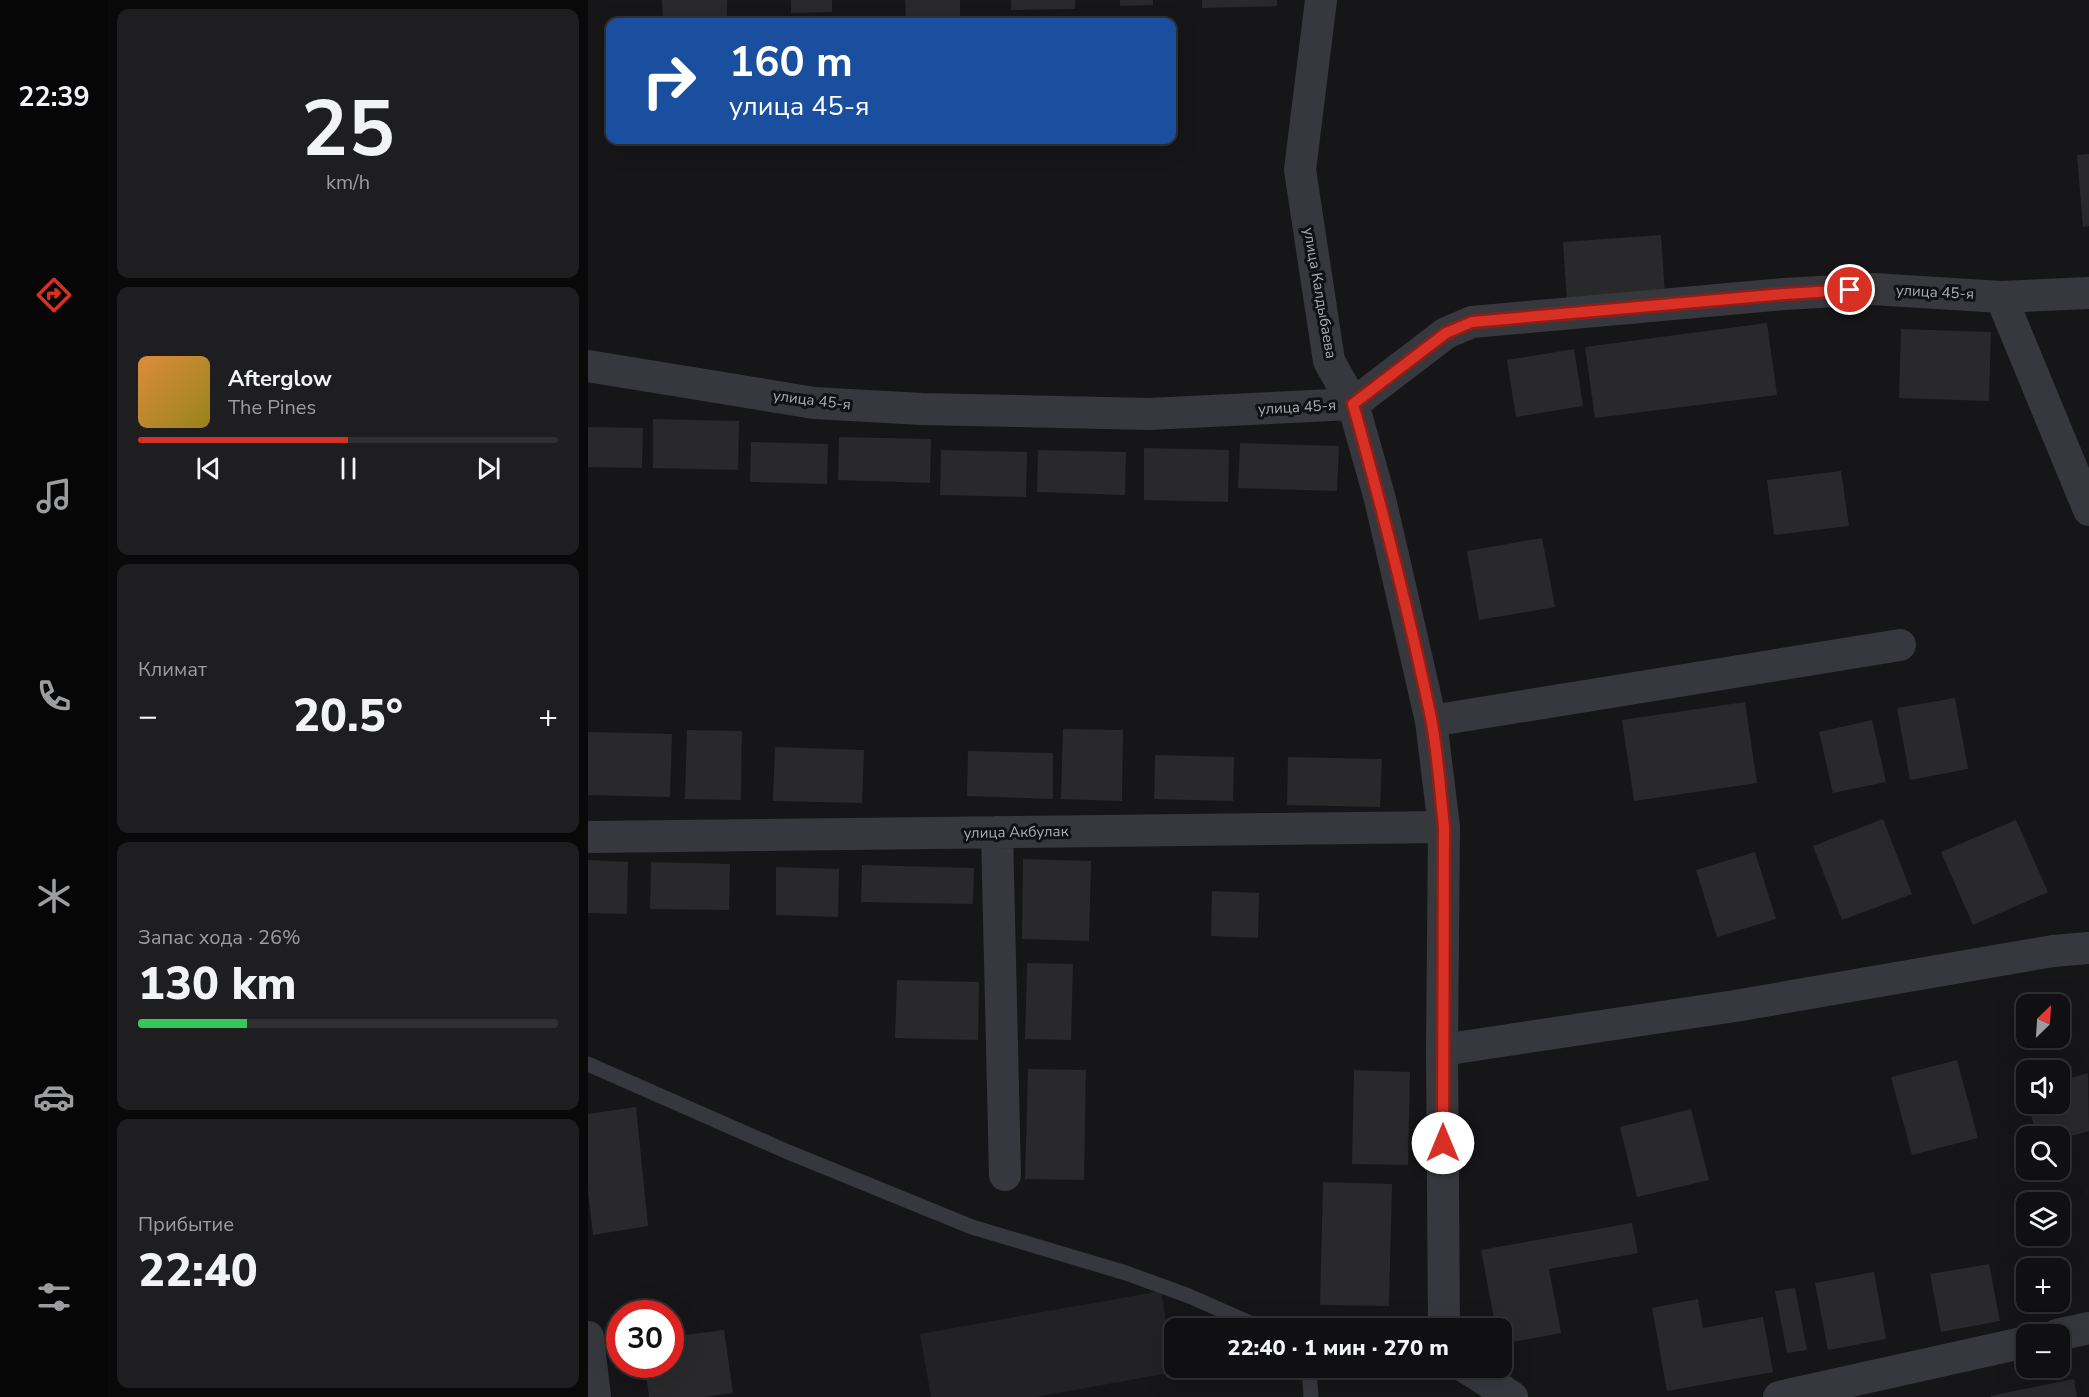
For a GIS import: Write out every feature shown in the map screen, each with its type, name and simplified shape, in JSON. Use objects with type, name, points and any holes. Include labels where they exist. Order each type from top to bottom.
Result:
[{"type":"street","name":"улица Калдыбаева","points":[[1321,0],[1300,170],[1329,360],[1353,404],[1380,499],[1431,720],[1444,827],[1442,1050],[1444,1318]]},
{"type":"street","name":"улица 45-я","points":[[588,366],[814,402],[922,409],[1149,414],[1353,404],[1446,333],[1472,322],[1784,294],[1873,289],[2001,297],[2089,293]]},
{"type":"street","points":[[2001,297],[2089,510]]},
{"type":"street","points":[[1431,720],[1900,645]]},
{"type":"street","name":"улица Акбулак","points":[[588,837],[1444,827]]},
{"type":"street","points":[[997,832],[1005,1175]]},
{"type":"street","points":[[1442,1050],[1735,1006],[2053,951],[2089,948]]},
{"type":"street","points":[[2070,1332],[2089,1328]]},
{"type":"street","points":[[588,1337],[595,1397]]},
{"type":"street","points":[[1779,1397],[2016,1344]]},
{"type":"street","points":[[1483,1378],[1512,1397]]},
{"type":"lane","points":[[588,1064],[788,1152],[961,1222],[1126,1273],[1189,1296],[1239,1318]]},
{"type":"lane","points":[[1310,1378],[1311,1397]]},
{"type":"shaded area","points":[[1161,1291],[1166,1318],[1164,1374],[1036,1397],[931,1397],[920,1334]]},
{"type":"building","points":[[662,0],[727,0],[727,18],[663,18]]},
{"type":"building","points":[[791,0],[832,0],[832,12],[791,13]]},
{"type":"building","points":[[905,0],[960,0],[960,17],[906,18]]},
{"type":"building","points":[[1011,0],[1075,0],[1075,9],[1011,10]]},
{"type":"building","points":[[1120,0],[1153,0],[1153,5],[1120,6]]},
{"type":"building","points":[[1202,0],[1277,0],[1277,6],[1202,8]]},
{"type":"building","points":[[2089,154],[2089,226],[2083,227],[2077,155]]},
{"type":"building","points":[[1661,235],[1665,295],[1567,301],[1563,242]]},
{"type":"building","points":[[1767,323],[1777,395],[1595,418],[1585,347]]},
{"type":"building","points":[[1901,329],[1991,332],[1989,401],[1899,398]]},
{"type":"building","points":[[1574,349],[1583,406],[1516,417],[1507,360]]},
{"type":"building","points":[[653,419],[739,421],[738,470],[653,468]]},
{"type":"building","points":[[588,427],[643,428],[642,468],[588,467]]},
{"type":"building","points":[[839,437],[931,439],[930,483],[838,480]]},
{"type":"building","points":[[751,442],[828,444],[827,484],[750,482]]},
{"type":"building","points":[[1240,443],[1339,446],[1337,491],[1238,488]]},
{"type":"building","points":[[1144,448],[1229,450],[1228,502],[1144,500]]},
{"type":"building","points":[[941,450],[1027,452],[1026,497],[940,495]]},
{"type":"building","points":[[1038,450],[1126,452],[1125,495],[1037,492]]},
{"type":"building","points":[[1841,471],[1849,526],[1774,535],[1767,480]]},
{"type":"building","points":[[1542,538],[1555,607],[1479,620],[1467,551]]},
{"type":"building","points":[[1955,698],[1968,769],[1910,780],[1897,708]]},
{"type":"building","points":[[1745,702],[1757,783],[1634,801],[1622,720]]},
{"type":"building","points":[[1872,720],[1886,782],[1833,793],[1819,732]]},
{"type":"building","points":[[1063,729],[1123,730],[1122,801],[1061,799]]},
{"type":"building","points":[[687,730],[742,731],[741,800],[685,799]]},
{"type":"building","points":[[588,732],[672,734],[670,797],[588,795]]},
{"type":"building","points":[[775,747],[864,750],[862,803],[773,801]]},
{"type":"building","points":[[968,751],[1053,753],[1053,799],[967,796]]},
{"type":"building","points":[[1155,755],[1234,757],[1233,801],[1154,799]]},
{"type":"building","points":[[1288,757],[1382,759],[1380,807],[1287,805]]},
{"type":"building","points":[[1883,819],[1912,894],[1842,920],[1813,846]]},
{"type":"building","points":[[2016,820],[2048,892],[1973,925],[1941,852]]},
{"type":"building","points":[[1755,852],[1776,919],[1717,937],[1696,870]]},
{"type":"building","points":[[1023,859],[1091,861],[1089,941],[1022,939]]},
{"type":"building","points":[[588,860],[628,862],[627,914],[588,913]]},
{"type":"building","points":[[651,862],[730,864],[729,910],[650,909]]},
{"type":"building","points":[[862,865],[974,868],[973,904],[861,902]]},
{"type":"building","points":[[776,867],[839,869],[838,917],[776,915]]},
{"type":"building","points":[[1212,891],[1259,893],[1258,938],[1211,936]]},
{"type":"building","points":[[1027,963],[1073,964],[1071,1040],[1025,1039]]},
{"type":"building","points":[[897,980],[979,982],[978,1040],[895,1038]]},
{"type":"building","points":[[1957,1060],[1978,1138],[1912,1155],[1891,1077]]},
{"type":"building","points":[[1028,1069],[1086,1070],[1084,1180],[1025,1179]]},
{"type":"building","points":[[1354,1070],[1410,1072],[1408,1165],[1352,1164]]},
{"type":"building","points":[[2088,1073],[2089,1131],[2070,1136],[2070,1126],[2034,1126],[2031,1114],[2070,1114],[2070,1078]]},
{"type":"building","points":[[636,1107],[648,1226],[593,1235],[588,1191],[588,1114]]},
{"type":"building","points":[[1691,1109],[1709,1180],[1637,1197],[1620,1127]]},
{"type":"building","points":[[1323,1182],[1392,1184],[1389,1306],[1320,1305]]},
{"type":"building","points":[[1632,1223],[1638,1253],[1549,1269],[1561,1333],[1512,1342],[1512,1318],[1494,1318],[1481,1250]]},
{"type":"building","points":[[1989,1264],[2000,1321],[1941,1332],[1930,1274]]},
{"type":"building","points":[[1874,1272],[1886,1339],[1828,1350],[1815,1283]]},
{"type":"building","points":[[1795,1288],[1807,1350],[1787,1353],[1775,1291]]},
{"type":"building","points":[[1698,1299],[1703,1328],[1763,1317],[1773,1372],[1667,1391],[1652,1308]]},
{"type":"building","points":[[724,1330],[733,1393],[704,1397],[649,1397],[647,1378],[684,1378],[684,1335]]},
{"type":"building","points":[[2074,1379],[2077,1397],[1990,1396]]},
{"type":"route","points":[[1443,1143],[1444,827],[1442,806],[1431,720],[1380,499],[1353,404],[1446,333],[1472,322],[1850,290]]}]
